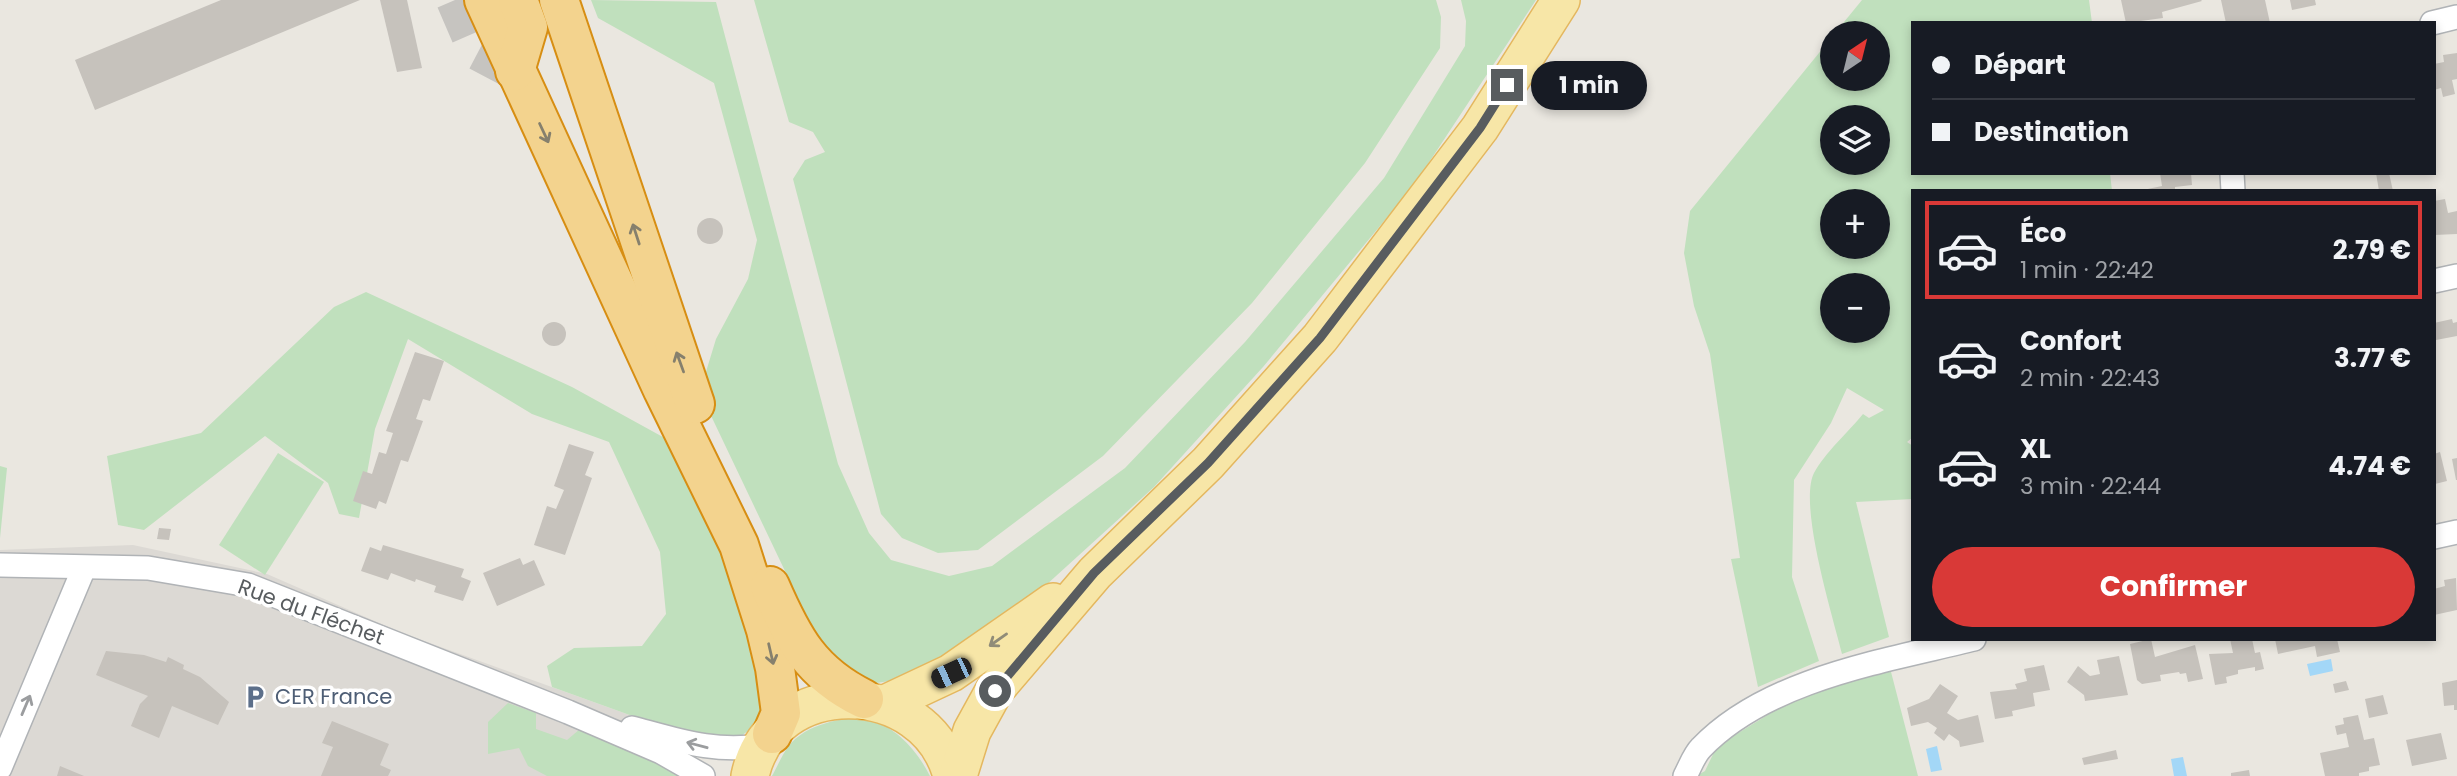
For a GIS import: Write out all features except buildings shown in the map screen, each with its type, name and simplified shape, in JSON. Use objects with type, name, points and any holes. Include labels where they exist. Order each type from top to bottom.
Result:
[{"type":"highway","points":[[469,0],[488,46],[515,71]]},
{"type":"highway","points":[[484,0],[739,545],[766,630],[781,713],[762,752]]},
{"type":"highway","points":[[500,0],[514,34],[515,71]]},
{"type":"highway","points":[[515,71],[528,27],[519,0]]},
{"type":"highway","points":[[541,0],[548,18],[573,45]]},
{"type":"highway","points":[[559,0],[684,374],[730,495],[769,585],[809,660],[836,685],[875,701]]},
{"type":"highway","points":[[573,45],[584,17],[579,0]]},
{"type":"main road","points":[[958,776],[972,731],[995,691],[1094,573],[1208,463],[1320,338],[1480,128],[1561,0]]},
{"type":"main road","points":[[875,701],[951,673],[1094,573]]},
{"type":"main road","points":[[762,752],[791,717],[814,705],[839,699],[875,701],[911,717],[933,738],[948,764],[951,776]]},
{"type":"street","points":[[2436,22],[2457,17]]},
{"type":"street","points":[[2436,281],[2457,276]]},
{"type":"street","points":[[2436,537],[2457,532]]},
{"type":"street","name":"Rue du Fléchet","points":[[0,565],[148,568],[248,585],[568,712],[661,752],[703,776]]},
{"type":"street","points":[[0,768],[84,568]]},
{"type":"street","points":[[1685,776],[1700,749],[1752,709],[1831,675],[1966,641]]},
{"type":"street","name":"Rue du Fléchet","points":[[568,712],[710,748],[762,752]]},
{"type":"shaded area","points":[[133,545],[267,574],[402,633],[649,722],[709,776],[0,776],[0,550]]},
{"type":"green space","points":[[591,0],[716,2],[838,464],[869,533],[891,560],[949,576],[992,566],[1125,468],[1245,342],[1384,178],[1465,46],[1466,21],[1461,0],[1536,0],[1414,185],[1263,367],[1154,487],[1023,606],[907,678],[871,684],[838,664],[815,634],[704,401],[705,375],[716,339],[748,279],[757,240],[714,83],[598,18]]},
{"type":"green space","points":[[754,0],[1436,0],[1441,17],[1440,48],[1365,163],[1252,303],[1103,456],[978,550],[938,553],[902,538],[881,514],[793,179],[805,160],[825,152],[813,132],[789,122]]},
{"type":"green space","points":[[1862,0],[2089,0],[2092,21],[1911,21],[1911,175],[2110,175],[2112,189],[1911,189],[1911,439],[1907,442],[1911,445],[1911,499],[1856,502],[1889,637],[1842,654],[1813,535],[1810,488],[1814,473],[1830,450],[1863,414],[1869,418],[1884,410],[1847,388],[1831,423],[1794,480],[1792,577],[1819,661],[1758,687],[1731,559],[1740,558],[1710,354],[1694,306],[1684,253],[1690,211],[1820,52],[1820,91],[1890,91],[1890,21],[1845,21]]},
{"type":"green space","points":[[366,292],[572,387],[672,442],[695,466],[765,687],[758,720],[749,730],[732,741],[649,722],[552,687],[547,666],[574,648],[642,646],[666,614],[660,552],[609,442],[532,414],[408,339],[375,429],[359,518],[339,514],[328,483],[265,436],[144,530],[118,525],[107,456],[201,433],[334,307]]},
{"type":"green space","points":[[278,453],[324,482],[265,575],[219,545]]},
{"type":"green space","points":[[0,466],[7,468],[0,538]]},
{"type":"green space","points":[[1890,668],[1918,776],[1696,776],[1705,771],[1717,746],[1779,708],[1825,683]]},
{"type":"green space","points":[[508,703],[536,713],[536,729],[567,740],[580,729],[687,776],[547,776],[528,766],[519,748],[488,754],[488,722]]},
{"type":"green space","points":[[869,717],[905,741],[930,776],[772,776],[788,747],[804,732],[825,723]]},
{"type":"water","points":[[2331,659],[2333,671],[2310,676],[2307,664]]},
{"type":"water","points":[[1937,746],[1942,770],[1931,772],[1926,749]]},
{"type":"water","points":[[2183,757],[2187,776],[2174,776],[2171,759]]},
{"type":"tunnel","points":[[455,0],[477,51],[515,71]]},
{"type":"place","name":"CER France","points":[[255,697]]},
{"type":"route","points":[[995,691],[1094,573],[1208,463],[1320,338],[1480,128],[1507,85]]}]
